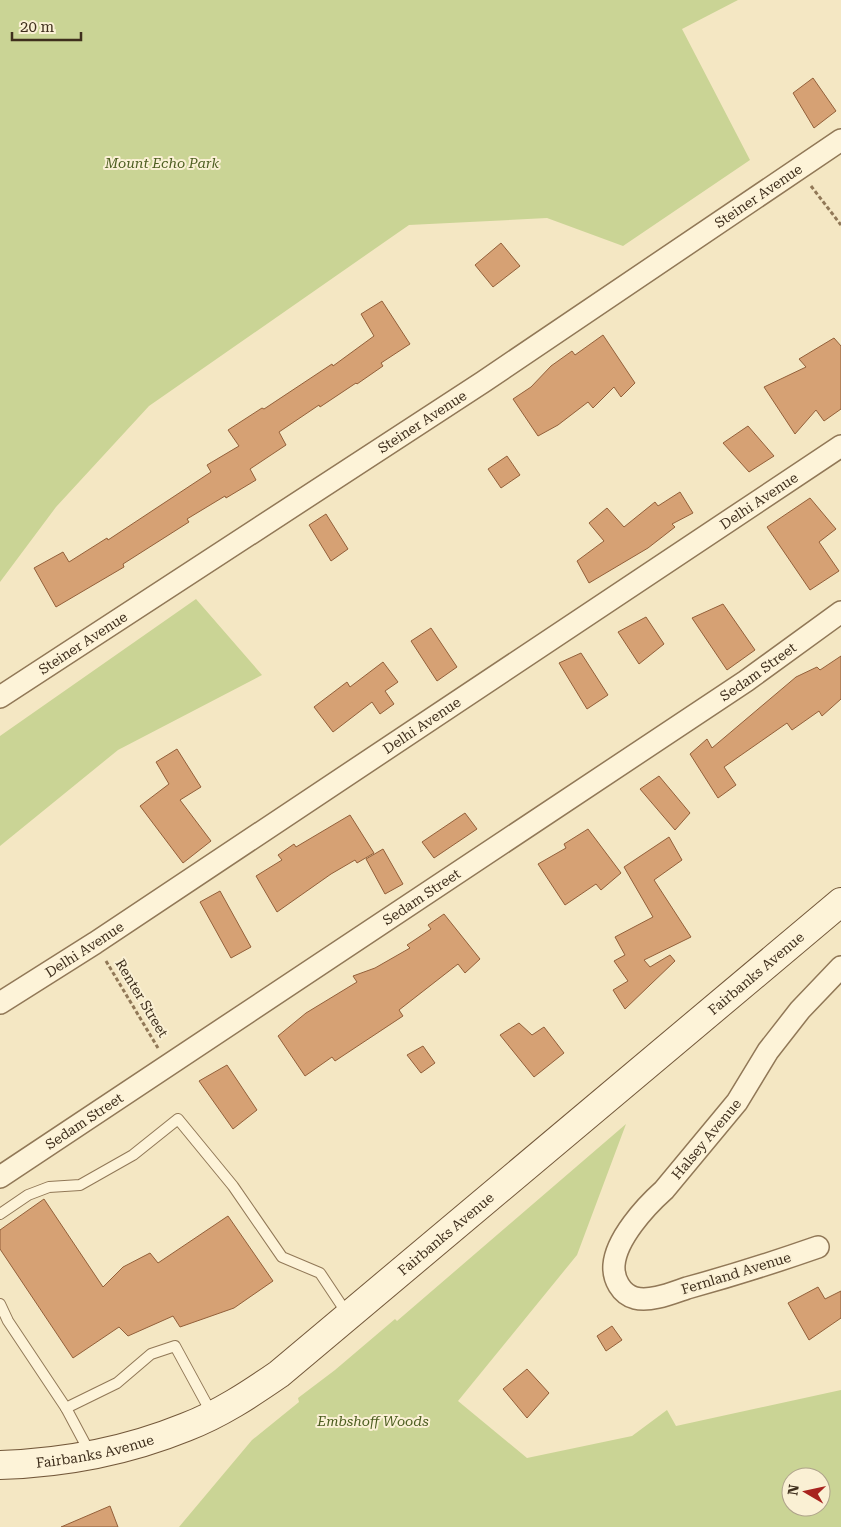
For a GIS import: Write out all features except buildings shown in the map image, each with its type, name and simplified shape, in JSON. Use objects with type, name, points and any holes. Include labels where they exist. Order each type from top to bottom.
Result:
[{"type":"street","name":"Steiner Avenue","points":[[0,697],[483,382],[841,140]]},
{"type":"street","name":"Delhi Avenue","points":[[0,1003],[95,943],[841,446]]},
{"type":"street","name":"Sedam Street","points":[[0,1177],[746,681],[841,612]]},
{"type":"street","name":"Fairbanks Avenue","points":[[0,1465],[33,1464],[91,1455],[138,1444],[188,1427],[235,1403],[280,1374],[841,902]]},
{"type":"street","name":"Halsey Avenue","points":[[654,1298],[636,1298],[629,1295],[619,1287],[614,1276],[614,1264],[633,1223],[650,1202],[664,1190],[737,1102],[768,1051],[800,1010],[841,967]]},
{"type":"street","name":"Fernland Avenue","points":[[654,1298],[747,1272],[818,1247]]},
{"type":"lane","points":[[0,1214],[28,1195],[49,1187],[80,1186],[132,1155],[178,1119],[233,1186],[282,1257],[320,1273],[349,1316]]},
{"type":"lane","points":[[0,1304],[8,1321],[66,1408],[91,1455]]},
{"type":"lane","points":[[66,1408],[117,1383],[151,1354],[175,1346],[212,1414]]},
{"type":"path","points":[[797,169],[841,225]]},
{"type":"path","name":"Renter Street","points":[[95,943],[169,1065]]},
{"type":"green space","name":"Mount Echo Park","points":[[0,0],[738,0],[682,29],[750,160],[623,246],[547,218],[409,225],[149,406],[56,507],[0,582]]},
{"type":"green space","points":[[196,599],[262,675],[118,750],[0,846],[0,736]]},
{"type":"green space","name":"Embshoff Woods","points":[[626,1124],[577,1255],[458,1401],[527,1458],[632,1436],[667,1410],[676,1426],[841,1390],[841,1527],[179,1527],[252,1440],[299,1402],[298,1398],[335,1370],[395,1319],[397,1321]]}]
